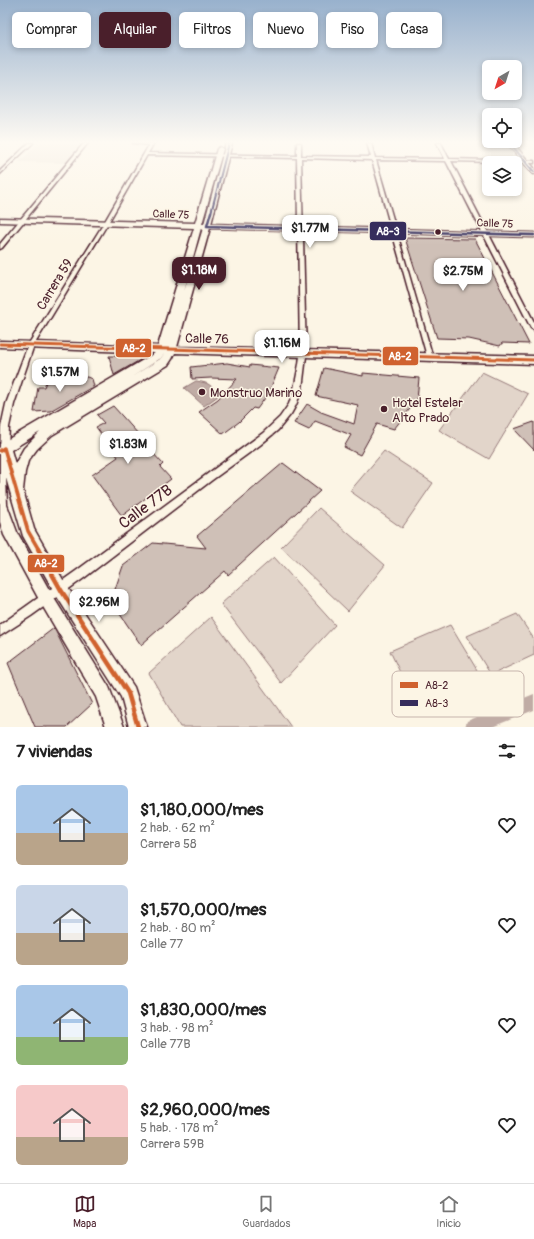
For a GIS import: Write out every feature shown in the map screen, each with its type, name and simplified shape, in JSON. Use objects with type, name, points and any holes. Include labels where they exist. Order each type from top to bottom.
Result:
[{"type":"street","points":[[0,248],[58,177]]},
{"type":"street","name":"Carrera 59","points":[[2,450],[10,404],[32,345],[132,177]]},
{"type":"street","points":[[16,493],[18,472],[23,458],[32,446],[48,432],[164,362],[185,286],[198,226],[215,177]]},
{"type":"street","points":[[185,286],[207,226],[217,177]]},
{"type":"street","name":"Calle 77B","points":[[0,631],[61,590],[210,476],[260,440],[283,418],[296,394],[300,378],[302,354],[300,177]]},
{"type":"street","points":[[379,177],[430,358]]},
{"type":"street","points":[[456,177],[534,328]]},
{"type":"street","name":"Calle 75","points":[[0,220],[534,235]]},
{"type":"street","name":"Calle 76","points":[[0,344],[534,360]]},
{"type":"street","points":[[2,450],[152,361],[167,350]]},
{"type":"street","points":[[2,450],[28,532],[61,590],[128,693],[138,727]]},
{"type":"street","points":[[2,450],[0,469],[1,505],[11,535],[47,600],[103,693],[115,727]]},
{"type":"shaded area","points":[[482,372],[528,394],[489,459],[439,430]]},
{"type":"shaded area","name":"Monstruo Marino","points":[[196,381],[204,382],[209,385],[218,396],[204,406],[184,388]]},
{"type":"shaded area","points":[[384,451],[433,483],[402,528],[350,491]]},
{"type":"shaded area","points":[[319,508],[385,565],[348,611],[281,547]]},
{"type":"shaded area","points":[[274,557],[335,625],[281,683],[221,604]]},
{"type":"shaded area","points":[[517,614],[534,639],[534,655],[500,671],[489,671],[467,636]]},
{"type":"shaded area","points":[[211,617],[291,727],[180,727],[149,673]]},
{"type":"shaded area","points":[[450,625],[477,670],[399,671],[390,651]]},
{"type":"building","points":[[405,238],[475,239],[529,344],[502,343],[500,346],[469,339],[437,338]]},
{"type":"building","points":[[109,356],[139,356],[140,360],[114,375]]},
{"type":"building","points":[[227,363],[250,367],[250,365],[279,368],[268,394],[257,409],[253,408],[239,422],[223,434],[199,412],[218,399],[237,379],[192,379],[191,367]]},
{"type":"building","points":[[324,368],[363,376],[363,373],[419,378],[417,400],[394,429],[377,424],[360,455],[344,447],[351,435],[315,421],[309,430],[294,423],[307,404],[321,412],[354,424],[358,405],[316,396]]},
{"type":"building","points":[[87,377],[92,379],[94,386],[50,411],[34,412],[38,387],[44,387],[46,382]]},
{"type":"building","points":[[113,406],[140,436],[138,437],[163,464],[160,467],[171,479],[122,516],[92,475],[118,457],[96,427],[104,423],[97,415]]},
{"type":"building","points":[[534,422],[534,450],[514,429]]},
{"type":"building","points":[[283,463],[320,491],[228,575],[225,571],[141,645],[111,601],[123,566],[153,543],[206,548],[197,536]]},
{"type":"building","points":[[54,628],[92,704],[67,727],[35,727],[8,663]]},
{"type":"waterway","points":[[524,706],[534,702]]},
{"type":"waterway","points":[[473,727],[497,717]]},
{"type":"transit line","name":"A8-3","points":[[220,177],[207,226],[534,235]]},
{"type":"transit line","name":"A8-2","points":[[0,344],[534,360]]},
{"type":"transit line","name":"A8-2","points":[[0,451],[4,448],[28,531],[61,590],[128,693],[138,727]]},
{"type":"place","name":"Monstruo Marino","points":[[202,392]]},
{"type":"place","name":"Hotel Estelar Alto Prado","points":[[384,409]]}]
